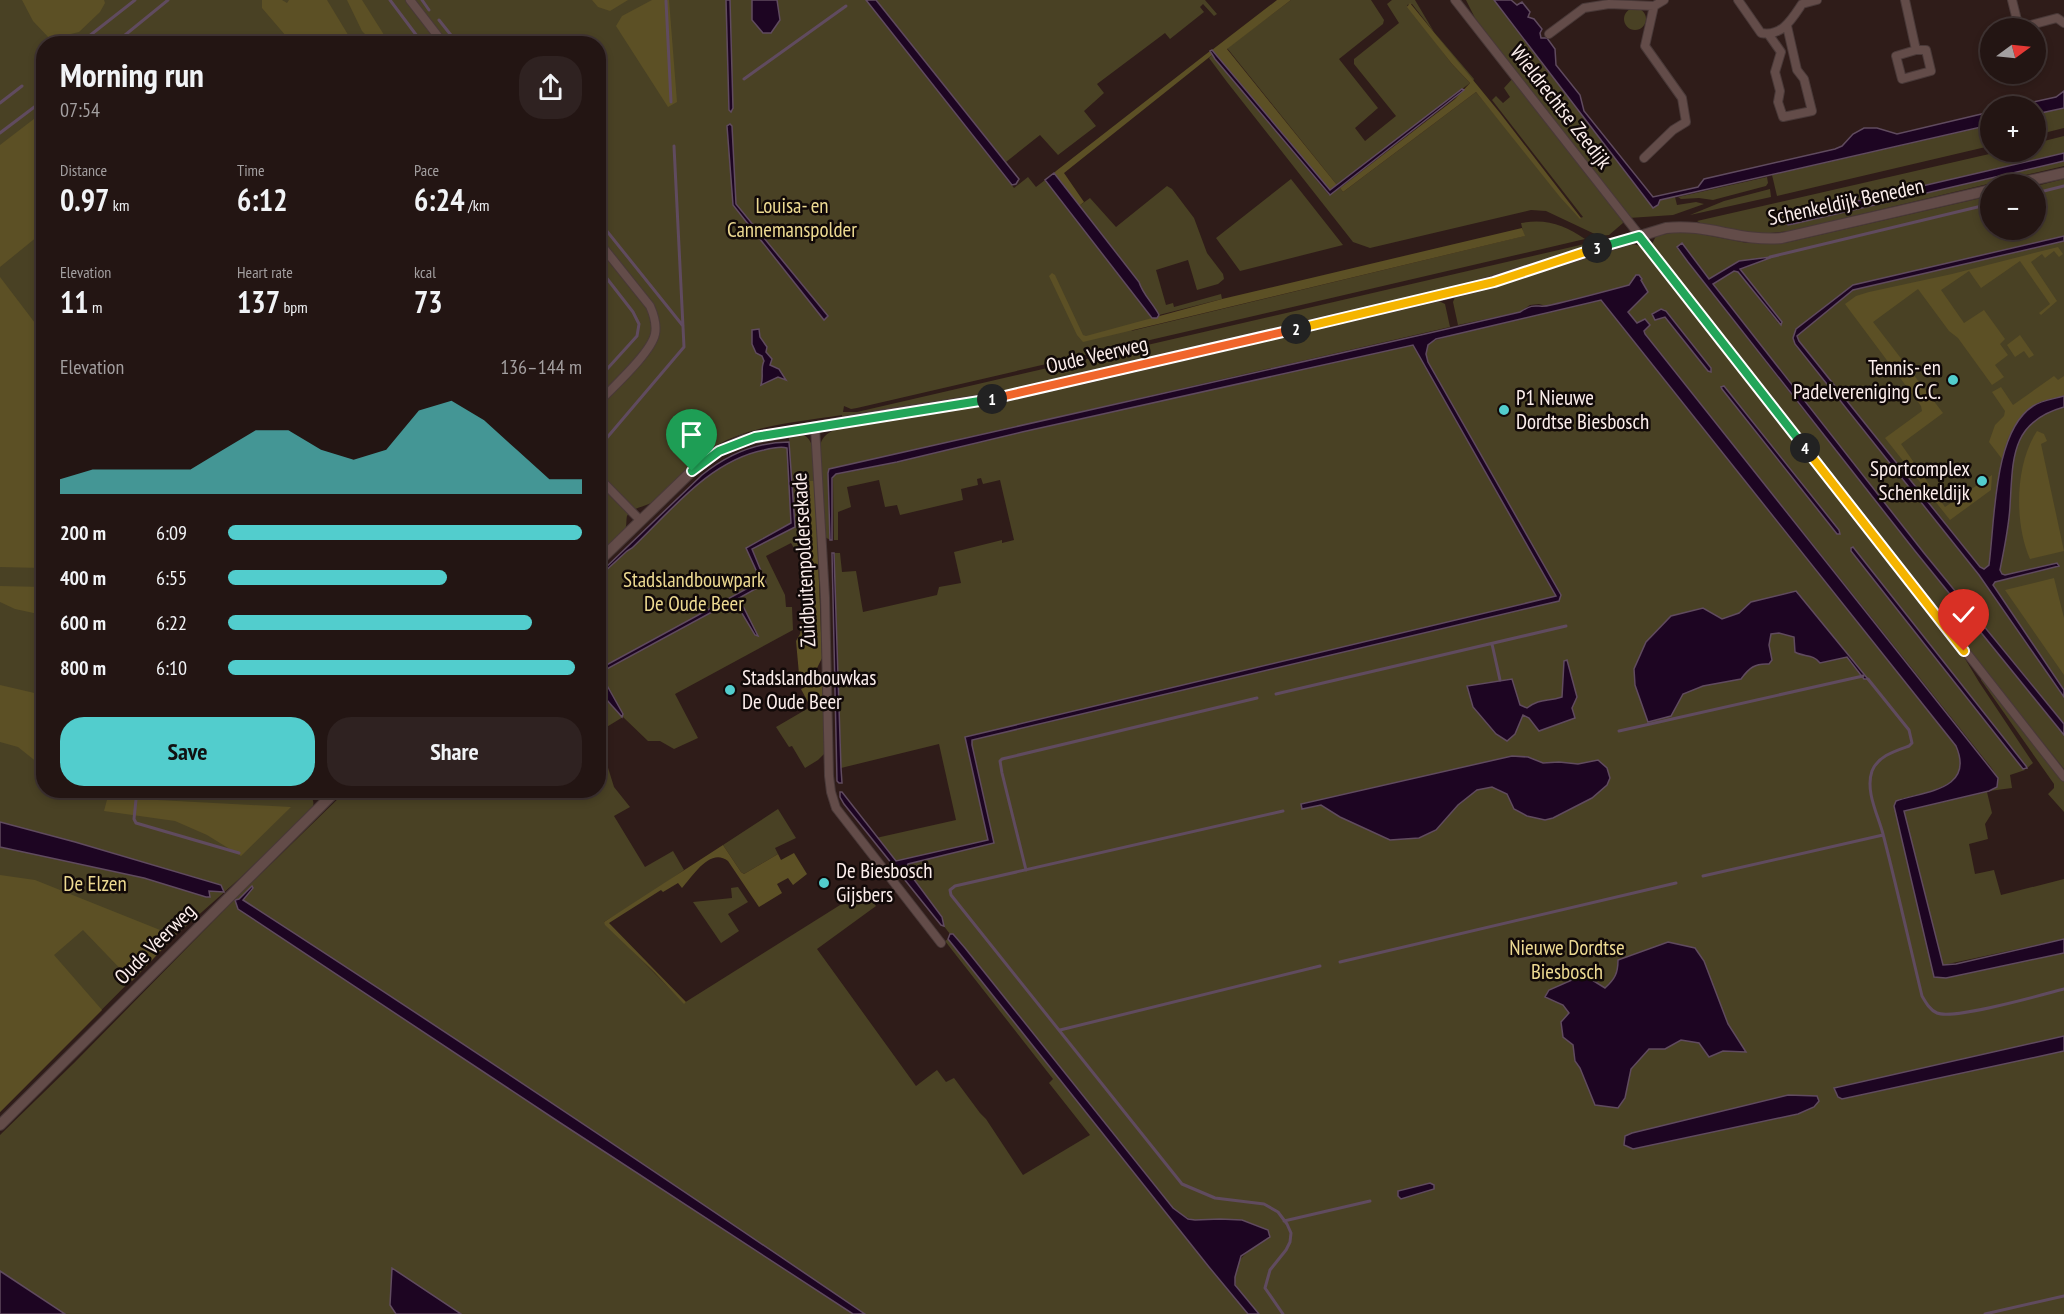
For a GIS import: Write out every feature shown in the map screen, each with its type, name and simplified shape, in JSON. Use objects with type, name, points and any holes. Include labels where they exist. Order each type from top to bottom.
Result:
[{"type":"street","points":[[410,0],[438,36]]},
{"type":"street","name":"Wieldrechtse Zeedijk","points":[[1455,0],[2064,777]]},
{"type":"street","points":[[1549,34],[1584,8],[1608,2],[1654,6],[1664,0]]},
{"type":"street","points":[[1738,0],[1761,33],[1769,35],[1787,27],[1802,4],[1817,0]]},
{"type":"street","points":[[1905,0],[1916,50]]},
{"type":"street","points":[[2012,0],[2016,18]]},
{"type":"street","points":[[1644,158],[1673,130],[1686,122],[1682,98],[1645,46],[1654,6]]},
{"type":"street","points":[[2046,21],[2057,18],[2064,23]]},
{"type":"street","points":[[1769,35],[1781,52],[1775,72],[1780,91],[1778,102],[1783,117],[1812,111],[1804,79],[1797,70],[1787,27]]},
{"type":"street","points":[[1916,50],[1926,50],[1931,71],[1902,79],[1896,56],[1916,50]]},
{"type":"street","points":[[2046,177],[2064,173]]},
{"type":"street","name":"Schenkeldijk Beneden","points":[[1639,236],[1666,228],[1685,226],[1739,237],[1766,240],[1782,238],[1980,192]]},
{"type":"street","name":"Oude Veerweg","points":[[606,554],[692,471],[719,451],[755,437],[1013,394],[1467,289],[1639,236]]},
{"type":"street","points":[[606,251],[650,306],[656,328],[649,348],[606,394]]},
{"type":"street","name":"Zuidbuitenpoldersekade","points":[[815,427],[825,597],[828,738],[832,796],[836,808],[941,943]]},
{"type":"street","points":[[606,485],[641,521]]},
{"type":"street","name":"Oude Veerweg","points":[[0,1125],[329,798]]},
{"type":"green space","name":"Louisa- en Cannemanspolder","points":[[0,0],[866,0],[1014,188],[1028,177],[1036,187],[1045,180],[1152,318],[1131,331],[1524,236],[1521,223],[1539,221],[1555,224],[1585,239],[857,408],[851,409],[844,406],[843,412],[857,412],[1589,243],[1590,245],[1486,278],[1431,293],[997,392],[842,418],[842,415],[790,423],[738,435],[701,456],[650,504],[629,513],[625,530],[606,549],[606,36],[36,36],[36,798],[312,798],[313,807],[239,879],[175,936],[0,1112]]},
{"type":"green space","points":[[876,0],[1205,0],[1217,14],[1214,16],[1203,4],[1200,7],[1204,12],[1170,39],[1165,33],[1097,84],[1104,93],[1084,111],[1096,126],[1058,155],[1040,135],[1006,162]]},
{"type":"green space","points":[[1291,0],[1371,0],[1384,20],[1383,24],[1339,59],[1378,108],[1355,128],[1365,141],[1396,116],[1354,64],[1354,59],[1399,23],[1387,4],[1392,0],[1415,0],[1434,32],[1412,4],[1407,5],[1452,64],[1470,83],[1337,185],[1227,48]]},
{"type":"green space","points":[[1466,0],[1494,0],[1653,208],[1660,200],[1675,197],[1677,205],[1696,202],[1704,204],[1673,215],[1629,218],[1475,18]]},
{"type":"green space","points":[[1635,8],[1643,11],[1646,19],[1643,27],[1635,30],[1627,27],[1624,19],[1627,11]]},
{"type":"green space","points":[[1434,32],[1474,79],[1473,81],[1467,74]]},
{"type":"green space","points":[[1212,55],[1329,195],[1340,188],[1343,192],[1476,92],[1580,218],[1583,217],[1492,100],[1496,96],[1503,103],[1510,97],[1504,88],[1513,78],[1623,223],[1609,235],[1599,236],[1546,211],[1531,210],[1370,248],[1353,242],[1227,82],[1209,58]]},
{"type":"green space","points":[[2064,108],[2064,128],[2046,132],[2046,112]]},
{"type":"green space","points":[[1980,127],[1980,148],[1777,196],[1772,175]]},
{"type":"green space","points":[[2064,136],[2064,153],[2046,157],[2046,140]]},
{"type":"green space","points":[[1980,156],[1980,162],[2025,162],[1789,217],[1788,225],[1980,180],[1980,186],[1790,231],[1761,234],[1702,224],[1697,221]]},
{"type":"green space","points":[[2064,161],[2064,166],[2030,174],[2008,174]]},
{"type":"green space","points":[[1767,177],[1766,186],[1713,200],[1678,197]]},
{"type":"green space","points":[[1291,179],[1343,245],[1240,271],[1216,238]]},
{"type":"green space","name":"Sportcomplex Schenkeldijk","points":[[2064,179],[2064,693],[2044,668],[2064,697],[2064,724],[1924,553],[1713,284],[1734,271],[1738,272],[1778,323],[1738,268],[1739,261],[1709,279],[1683,246],[1677,247],[1797,402],[2064,735],[2064,769],[1871,527],[1652,244],[1656,236],[1676,232],[1695,233],[1747,243],[1785,243],[1980,198],[1980,240],[2046,240],[2046,184]]},
{"type":"green space","points":[[1167,186],[1172,189],[1194,218],[1207,253],[1223,274],[1224,279],[1218,284],[1197,290],[1188,260],[1156,270],[1166,305],[1173,303],[1174,307],[1221,294],[1222,299],[1159,315],[1141,290],[1139,282],[1079,206],[1090,198],[1116,227]]},
{"type":"green space","points":[[1770,189],[1771,197],[1690,215],[1724,201]]},
{"type":"green space","points":[[1633,244],[1646,251],[1958,647],[2033,763],[2027,768],[1853,548],[1850,549],[2025,770],[2010,775],[2012,788],[1989,791],[1997,787],[1996,776],[1990,766],[1645,334],[1644,331],[1650,325],[1645,319],[1637,323],[1628,312],[1648,292],[1639,276],[1629,285],[1546,306],[1530,305],[1520,312],[1458,325],[1453,302],[1455,297]],"holes":[[[1664,309],[1710,368],[1708,371],[1665,317],[1657,320],[1652,314]],[[1722,389],[1840,534],[1837,534]]]},
{"type":"green space","name":"Nieuwe Dordtse Biesbosch","points":[[1601,300],[1956,746],[1960,761],[1959,772],[1953,780],[1933,791],[1896,801],[1900,830],[1934,977],[1946,978],[2064,953],[2064,1314],[1258,1314],[1237,1287],[1234,1270],[1249,1251],[1270,1237],[1270,1233],[1259,1226],[1239,1221],[1191,1219],[1171,1206],[950,934],[876,838],[956,820],[939,744],[841,768],[834,553],[840,553],[842,572],[856,571],[863,612],[937,595],[939,587],[961,583],[954,552],[1002,540],[1002,543],[1014,540],[1000,480],[983,484],[981,478],[977,479],[978,485],[961,489],[963,500],[900,515],[897,505],[885,507],[879,480],[847,487],[851,507],[838,512],[838,540],[834,540],[833,475],[1413,345],[1556,596],[1012,726],[1556,600],[1559,595],[1418,346],[1452,335]]},
{"type":"green space","points":[[1439,301],[1445,304],[1450,327],[830,469],[828,473],[830,540],[825,537],[820,447],[824,437],[836,429],[988,404],[1085,384]]},
{"type":"green space","name":"Stadslandbouwpark De Oude Beer","points":[[788,434],[801,434],[811,442],[813,448],[815,481],[805,484],[808,548],[797,553],[791,543],[766,556],[785,595],[786,607],[792,607],[793,630],[675,694],[698,738],[674,749],[660,741],[648,741],[623,717],[606,727],[606,701],[623,714],[606,684],[606,567],[711,468],[754,447],[766,444],[790,445]]},
{"type":"green space","points":[[1982,678],[2064,781],[2064,812],[2048,794],[2054,788],[2054,784],[1981,680]]},
{"type":"green space","points":[[824,699],[826,752],[805,768],[792,746],[789,747],[776,727]]},
{"type":"green space","points":[[606,761],[614,787],[630,807],[614,816],[645,867],[673,851],[684,870],[604,922],[684,1003],[864,890],[876,906],[817,949],[916,1086],[937,1070],[946,1082],[954,1078],[986,1119],[1023,1175],[1090,1135],[1049,1083],[1053,1079],[945,941],[948,939],[1248,1314],[0,1314],[0,1135],[339,798],[606,798]]},
{"type":"green space","points":[[1987,792],[1992,813],[1985,824],[1988,839],[1969,844],[1975,874],[1994,870],[2001,895],[2064,879],[2064,939],[1943,965],[1904,811]]},
{"type":"green space","points":[[778,809],[796,838],[775,848],[778,854],[744,874],[723,845]]},
{"type":"green space","points":[[738,887],[748,902],[728,914],[739,931],[721,943],[693,902],[732,898],[731,888]]},
{"type":"shaded area","points":[[22,0],[104,0],[105,3],[100,12],[79,32],[62,36],[47,36],[33,21]]},
{"type":"shaded area","points":[[262,0],[282,0],[287,3],[289,0],[327,0],[349,36],[286,36],[262,8]]},
{"type":"shaded area","points":[[347,0],[362,0],[385,36],[367,36],[362,31]]},
{"type":"shaded area","points":[[592,0],[628,0],[610,11],[598,7]]},
{"type":"shaded area","points":[[652,0],[669,0],[677,102],[668,107],[616,26],[622,16]]},
{"type":"shaded area","points":[[726,0],[730,0],[733,108],[731,112],[729,110]]},
{"type":"shaded area","points":[[752,0],[777,0],[780,20],[771,33],[763,33],[752,20]]},
{"type":"shaded area","points":[[866,0],[876,0],[1019,179],[1016,184],[1012,185]]},
{"type":"shaded area","points":[[1277,0],[1291,0],[1227,49],[1337,185],[1332,189],[1329,189],[1212,50]]},
{"type":"shaded area","points":[[1494,0],[1511,0],[1517,5],[1522,2],[1530,12],[1528,17],[1534,19],[1542,29],[1541,38],[1547,38],[1555,49],[1556,65],[1580,95],[1584,111],[1653,197],[1698,187],[1704,179],[1835,149],[1864,128],[1877,128],[1897,134],[1980,114],[1980,127],[1660,200],[1653,208]]},
{"type":"shaded area","points":[[1410,3],[1500,113],[1580,219],[1476,92],[1343,192],[1340,188],[1455,99],[1470,83],[1407,7]]},
{"type":"shaded area","points":[[1212,50],[1330,190],[1462,89],[1464,90],[1330,195],[1215,59],[1210,51]]},
{"type":"shaded area","points":[[1210,51],[1212,55],[1064,173],[1084,202],[1079,206],[1054,173]]},
{"type":"shaded area","points":[[2064,91],[2064,108],[2046,112],[2046,99],[2056,97]]},
{"type":"shaded area","points":[[36,117],[36,238],[0,267],[0,145]]},
{"type":"shaded area","points":[[730,124],[732,126],[736,204],[828,316],[824,320],[733,205],[727,126]]},
{"type":"shaded area","points":[[2064,153],[2064,161],[2008,174],[1980,174],[1980,181],[1793,224],[1788,225],[1785,221],[1789,217],[2025,162],[2046,162],[2046,157]]},
{"type":"shaded area","points":[[1054,173],[1139,282],[1159,315],[1157,318],[1152,318],[1045,180]]},
{"type":"shaded area","points":[[1522,228],[1525,236],[1083,342],[1077,335],[1049,276],[1052,273],[1055,275],[1083,335],[1086,336],[1222,299]]},
{"type":"shaded area","points":[[2064,236],[2064,241],[1853,290],[1797,336],[1980,567],[1984,569],[1989,565],[1998,479],[2010,436],[2020,418],[2033,406],[2064,396],[2064,407],[2033,422],[2018,444],[2012,473],[2009,522],[2000,570],[2005,575],[2057,563],[2059,566],[1995,582],[1993,585],[2064,690],[2064,697],[1979,575],[1795,344],[1793,338],[1796,329],[1853,285]]},
{"type":"shaded area","points":[[1682,243],[1709,279],[1739,261],[1770,257],[1740,269],[1782,322],[1781,325],[1738,272],[1734,271],[1713,284],[1924,553],[2064,724],[2064,735],[1915,551],[1688,262],[1677,247]]},
{"type":"shaded area","points":[[2058,247],[2063,254],[2059,257],[2054,251],[2045,258],[2042,254],[2031,262],[2057,301],[2041,315],[2039,313],[2050,304],[2020,261],[1981,288],[1969,271],[1941,290],[1964,323],[1984,310],[2005,339],[2000,344],[2008,355],[1995,365],[2004,377],[1992,385],[1918,289],[1873,322],[1943,413],[1901,444],[1945,507],[1992,475],[1991,490],[1950,520],[1885,438],[1922,411],[1921,406],[1845,304],[1856,296],[1869,292]]},
{"type":"shaded area","points":[[1636,275],[1642,279],[1648,292],[1628,312],[1637,323],[1645,319],[1650,325],[1644,331],[1645,334],[1998,778],[1997,787],[1989,791],[1904,811],[1943,965],[2064,939],[2064,953],[1946,978],[1934,977],[1894,806],[1896,801],[1933,791],[1953,780],[1959,772],[1960,761],[1956,746],[1601,300],[1436,339],[1428,345],[1426,354],[1428,362],[1561,595],[1559,601],[972,740],[994,843],[907,866],[907,870],[942,917],[944,926],[844,804],[840,792],[896,861],[988,840],[965,737],[1556,596],[1413,345],[836,474],[832,478],[832,540],[830,540],[829,469],[1425,334],[1520,312],[1533,306],[1561,303],[1629,285]]},
{"type":"shaded area","points":[[0,277],[36,323],[36,568],[0,567]]},
{"type":"shaded area","points":[[1661,309],[1666,311],[1711,368],[1711,372],[1665,317],[1655,320],[1652,314]]},
{"type":"shaded area","points":[[759,329],[760,337],[767,347],[766,352],[772,359],[770,365],[779,369],[786,380],[778,377],[761,385],[764,361],[762,356],[756,353],[752,344],[752,330]]},
{"type":"shaded area","points":[[2020,335],[2034,355],[2029,358],[2024,351],[2015,357],[2007,345]]},
{"type":"shaded area","points":[[2054,376],[2058,380],[2064,376],[2064,396],[2039,403],[2021,417],[2012,430],[2002,459],[1989,442],[1995,425],[2004,416],[2005,411],[1992,392],[2001,387],[2013,405]]},
{"type":"shaded area","points":[[1724,386],[1840,534],[1837,534],[1722,389],[1721,387]]},
{"type":"shaded area","points":[[2037,431],[2044,434],[2047,441],[2041,444],[2064,551],[2030,559],[2021,528],[2019,494],[2024,460]]},
{"type":"shaded area","points":[[789,442],[795,527],[752,549],[766,583],[739,598],[758,636],[755,635],[734,600],[606,669],[606,665],[761,581],[746,548],[791,523],[787,448],[782,447],[744,456],[708,476],[606,570],[606,567],[702,475],[742,451]]},
{"type":"shaded area","points":[[806,481],[815,481],[822,658],[817,668],[806,676],[799,674],[796,641],[802,622],[801,587],[810,582]]},
{"type":"shaded area","points":[[1853,547],[2027,768],[2023,769],[1851,551]]},
{"type":"shaded area","points":[[832,553],[834,553],[842,783],[837,781]]},
{"type":"shaded area","points":[[2054,578],[2064,618],[2064,675],[2005,590]]},
{"type":"shaded area","points":[[0,586],[36,587],[36,614],[15,609],[0,602]]},
{"type":"shaded area","points":[[1796,591],[1868,679],[1864,679],[1847,657],[1820,663],[1815,658],[1795,652],[1794,637],[1779,633],[1771,634],[1769,645],[1772,660],[1769,664],[1753,667],[1741,679],[1703,686],[1683,694],[1671,716],[1648,722],[1635,685],[1634,669],[1646,642],[1671,616],[1703,608],[1722,619],[1739,613],[1751,602]]},
{"type":"shaded area","points":[[1567,660],[1577,697],[1572,708],[1575,718],[1539,731],[1529,718],[1523,715],[1515,734],[1507,741],[1496,734],[1473,707],[1467,686],[1512,679],[1520,705],[1527,708],[1540,701],[1562,697],[1564,661]]},
{"type":"shaded area","points":[[815,683],[823,687],[824,699],[810,706],[801,689]]},
{"type":"shaded area","points":[[606,684],[623,714],[622,717],[607,700]]},
{"type":"shaded area","points":[[0,685],[36,693],[36,761],[18,747],[0,742]]},
{"type":"shaded area","points":[[1512,756],[1528,757],[1543,763],[1578,764],[1598,760],[1607,768],[1610,778],[1607,785],[1592,798],[1545,820],[1527,816],[1514,809],[1507,794],[1492,787],[1477,790],[1458,805],[1436,830],[1419,838],[1390,840],[1340,817],[1321,805],[1302,809],[1301,804]]},
{"type":"shaded area","points":[[107,798],[158,798],[158,800],[291,807],[241,856],[207,835],[175,821],[104,811]]},
{"type":"shaded area","points":[[0,822],[221,885],[224,892],[209,891],[210,897],[206,897],[144,878],[0,847]]},
{"type":"shaded area","points":[[723,845],[744,874],[778,854],[781,860],[794,853],[807,874],[793,885],[788,878],[777,884],[782,893],[759,907],[728,861],[715,858],[702,865],[682,888],[678,883],[663,892],[661,890],[609,923],[686,1002],[684,1004],[604,922]]},
{"type":"shaded area","points":[[0,875],[35,880],[175,936],[132,981],[83,930],[54,955],[102,1010],[0,1112]]},
{"type":"shaded area","points":[[252,886],[253,888],[243,900],[555,1105],[865,1314],[853,1314],[238,909],[235,900]]},
{"type":"shaded area","points":[[950,934],[953,934],[965,948],[1173,1208],[1188,1219],[1242,1220],[1268,1230],[1270,1237],[1241,1256],[1235,1277],[1235,1285],[1259,1314],[1248,1314],[1209,1267],[948,939]]},
{"type":"shaded area","points":[[1668,942],[1695,948],[1704,961],[1728,1024],[1746,1052],[1723,1051],[1709,1057],[1699,1043],[1681,1040],[1665,1049],[1649,1049],[1631,1069],[1625,1098],[1618,1108],[1595,1105],[1575,1061],[1573,1045],[1563,1037],[1561,1022],[1569,1013],[1563,1005],[1545,997],[1549,990],[1590,972],[1592,980],[1605,988],[1615,975],[1618,960]]},
{"type":"shaded area","points":[[2064,1036],[2064,1051],[1842,1099],[1838,1097],[1834,1088]]},
{"type":"shaded area","points":[[1788,1095],[1817,1096],[1819,1101],[1814,1107],[1798,1114],[1633,1149],[1624,1145],[1625,1136],[1632,1133]]},
{"type":"shaded area","points":[[1430,1183],[1434,1185],[1434,1189],[1401,1199],[1398,1196],[1398,1191]]},
{"type":"shaded area","points":[[392,1268],[461,1314],[396,1314],[390,1305]]},
{"type":"shaded area","points":[[0,1271],[65,1314],[0,1314]]},
{"type":"waterway","points":[[89,36],[135,0]]},
{"type":"waterway","points":[[124,36],[168,0]]},
{"type":"waterway","points":[[390,0],[417,36]]},
{"type":"waterway","points":[[422,0],[429,10]]},
{"type":"waterway","points":[[666,1],[671,102]]},
{"type":"waterway","points":[[744,79],[846,6]]},
{"type":"waterway","points":[[439,20],[452,36]]},
{"type":"waterway","points":[[0,103],[22,86]]},
{"type":"waterway","points":[[0,133],[36,106]]},
{"type":"waterway","points":[[606,439],[684,347],[674,146]]},
{"type":"waterway","points":[[2046,190],[2064,186]]},
{"type":"waterway","points":[[1770,257],[1980,206]]},
{"type":"waterway","points":[[606,230],[683,326]]},
{"type":"waterway","points":[[606,277],[633,312],[639,324],[637,336],[606,370]]},
{"type":"waterway","points":[[1276,694],[1566,626]]},
{"type":"waterway","points":[[1492,644],[1500,680]]},
{"type":"waterway","points":[[1619,731],[1863,676]]},
{"type":"waterway","points":[[1868,679],[1909,730],[1912,743],[1878,761],[1872,771],[1870,787],[1925,1001],[1937,1013],[1961,1013],[2064,989]]},
{"type":"waterway","points":[[1026,870],[1002,773],[1000,761],[1002,759],[1257,698]]},
{"type":"waterway","points":[[136,798],[134,819],[136,823],[239,853]]},
{"type":"waterway","points":[[1283,811],[955,886],[950,890],[951,895],[1182,1184],[1215,1198],[1264,1204],[1278,1212],[1291,1233],[1290,1242],[1270,1270],[1265,1288],[1283,1314]]},
{"type":"waterway","points":[[1703,876],[1883,835]]},
{"type":"waterway","points":[[1340,962],[1676,883]]},
{"type":"waterway","points":[[1060,1030],[1320,966]]},
{"type":"waterway","points":[[1284,1221],[1370,1201]]},
{"type":"waterway","points":[[1985,1314],[2064,1296]]},
{"type":"place","name":"Tennis- en Padelvereniging C.C.","points":[[1953,380]]},
{"type":"place","name":"P1 Nieuwe Dordtse Biesbosch","points":[[1504,410]]},
{"type":"place","name":"Sportcomplex Schenkeldijk","points":[[1982,481]]},
{"type":"place","name":"Stadslandbouwkas De Oude Beer","points":[[730,690]]},
{"type":"place","name":"De Biesbosch Gijsbers","points":[[824,883]]},
{"type":"route","points":[[692,471],[719,451],[755,437],[1001,397],[1467,289],[1639,236],[1964,651]]},
{"type":"park label","name":"De Elzen","points":[[95,884]]}]
